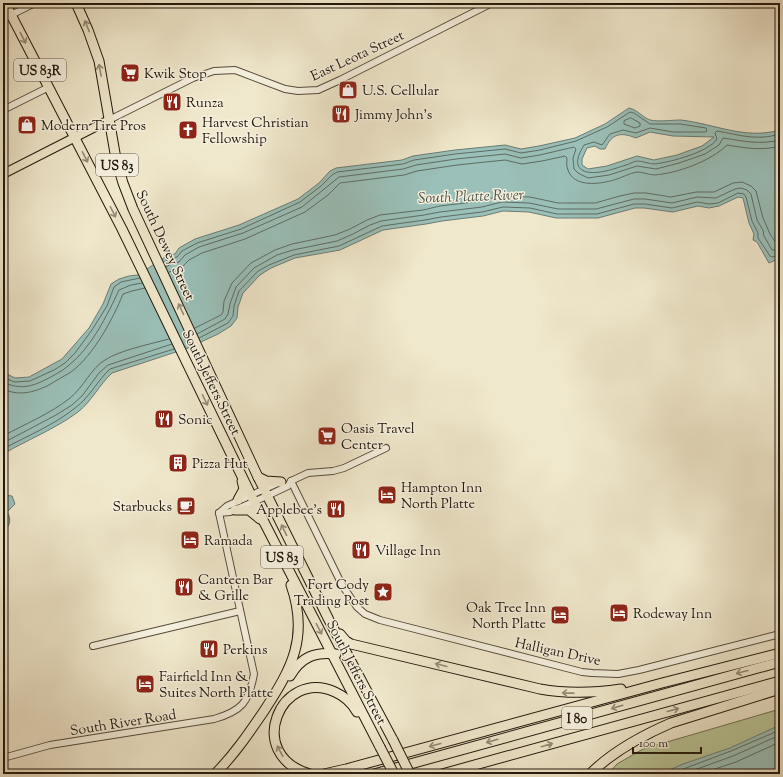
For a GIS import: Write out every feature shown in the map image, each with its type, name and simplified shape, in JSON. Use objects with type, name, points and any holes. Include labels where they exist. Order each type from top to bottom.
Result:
[{"type":"highway","name":"South Jeffers Street","points":[[5,3],[7,17],[49,87],[75,137],[135,256],[265,524],[394,774]]},
{"type":"highway","name":"South Dewey Street","points":[[76,3],[88,30],[98,60],[114,154],[123,184],[133,209],[203,357]]},
{"type":"highway","name":"South Jeffers Street","points":[[203,357],[258,477],[329,620],[410,774]]},
{"type":"highway","points":[[238,500],[244,489],[240,471]]},
{"type":"highway","points":[[258,477],[266,481],[281,482]]},
{"type":"highway","points":[[235,510],[249,510],[258,516],[265,524]]},
{"type":"highway","points":[[256,724],[286,676],[297,644],[297,609],[284,560]]},
{"type":"highway","points":[[329,620],[344,639],[351,644],[540,689],[562,693],[599,692],[662,683]]},
{"type":"highway","points":[[324,774],[662,683],[780,653]]},
{"type":"highway","points":[[215,774],[239,748],[300,663],[306,658],[314,655],[332,654],[337,654],[342,657],[362,690],[372,702]]},
{"type":"highway","name":"I 80","points":[[374,774],[780,662]]},
{"type":"highway","name":"I 80","points":[[442,774],[780,681]]},
{"type":"highway","points":[[310,774],[296,769],[285,760],[280,754],[275,740],[274,726],[278,713],[287,701],[300,691],[313,688],[325,688],[340,694],[355,708],[380,747]]},
{"type":"highway","points":[[590,774],[616,752],[671,723],[780,689]]},
{"type":"main road","name":"East Leota Street","points":[[3,174],[109,120]]},
{"type":"street","points":[[7,17],[35,3]]},
{"type":"street","name":"East Leota Street","points":[[109,120],[200,74],[214,71],[235,70],[291,90],[318,90],[492,3]]},
{"type":"street","points":[[3,110],[49,87]]},
{"type":"street","points":[[266,493],[286,480],[291,481],[308,473],[333,472],[386,448]]},
{"type":"street","points":[[219,513],[235,510],[253,498],[288,486],[291,481]]},
{"type":"street","name":"Halligan Drive","points":[[291,481],[326,553],[351,599],[357,607],[366,614],[380,620],[582,672],[605,674],[618,674],[638,670],[780,634]]},
{"type":"street","points":[[219,513],[227,506],[238,500],[253,498]]},
{"type":"street","points":[[93,646],[240,611],[219,513]]},
{"type":"street","name":"South River Road","points":[[3,758],[50,745],[214,719],[226,716],[238,710],[250,692],[254,674],[240,611]]},
{"type":"green space","points":[[780,709],[780,774],[608,774],[617,764],[643,749]]},
{"type":"water","name":"South Platte River","points":[[629,108],[653,121],[681,120],[730,130],[755,133],[767,133],[780,130],[780,258],[769,263],[757,242],[753,240],[754,234],[749,223],[743,198],[738,197],[719,206],[709,208],[698,206],[673,212],[635,208],[598,218],[556,218],[529,212],[503,211],[483,216],[383,230],[340,250],[295,258],[271,268],[260,275],[243,293],[238,307],[237,318],[231,326],[218,334],[188,348],[112,373],[78,412],[3,454],[3,372],[15,378],[29,377],[62,359],[89,328],[103,304],[111,284],[119,279],[138,275],[168,255],[175,254],[179,248],[195,239],[239,225],[298,199],[319,183],[330,171],[336,168],[402,160],[413,156],[455,150],[505,145],[521,149],[575,138],[605,124]],"holes":[[[650,132],[673,136],[714,137],[702,146],[677,155],[654,160],[637,156],[607,166],[588,169],[582,165],[582,159],[587,148],[595,146],[600,149],[605,149],[611,140],[618,135],[626,135],[636,138]]]},
{"type":"water","points":[[3,495],[12,496],[15,504],[7,512],[10,523],[3,531]]},
{"type":"water","points":[[780,725],[780,774],[660,774],[683,764],[730,748]]},
{"type":"place","name":"Kwik Stop","points":[[130,73]]},
{"type":"place","name":"U.S. Cellular","points":[[348,90]]},
{"type":"place","name":"Runza","points":[[172,102]]},
{"type":"place","name":"Jimmy John's","points":[[341,114]]},
{"type":"place","name":"Modern Tire Pros","points":[[27,125]]},
{"type":"place","name":"Harvest Christian Fellowship","points":[[188,130]]},
{"type":"place","name":"Sonic","points":[[164,419]]},
{"type":"place","name":"Oasis Travel Center","points":[[327,436]]},
{"type":"place","name":"Pizza Hut","points":[[178,463]]},
{"type":"place","name":"Hampton Inn North Platte","points":[[387,495]]},
{"type":"place","name":"Starbucks","points":[[186,506]]},
{"type":"place","name":"Applebee's","points":[[336,509]]},
{"type":"place","name":"Ramada","points":[[190,540]]},
{"type":"place","name":"Village Inn","points":[[361,550]]},
{"type":"place","name":"Canteen Bar & Grille","points":[[184,587]]},
{"type":"place","name":"Fort Cody Trading Post","points":[[383,592]]},
{"type":"place","name":"Rodeway Inn","points":[[619,613]]},
{"type":"place","name":"Oak Tree Inn North Platte","points":[[560,615]]},
{"type":"place","name":"Perkins","points":[[209,649]]},
{"type":"place","name":"Fairfield Inn & Suites North Platte","points":[[145,684]]}]
